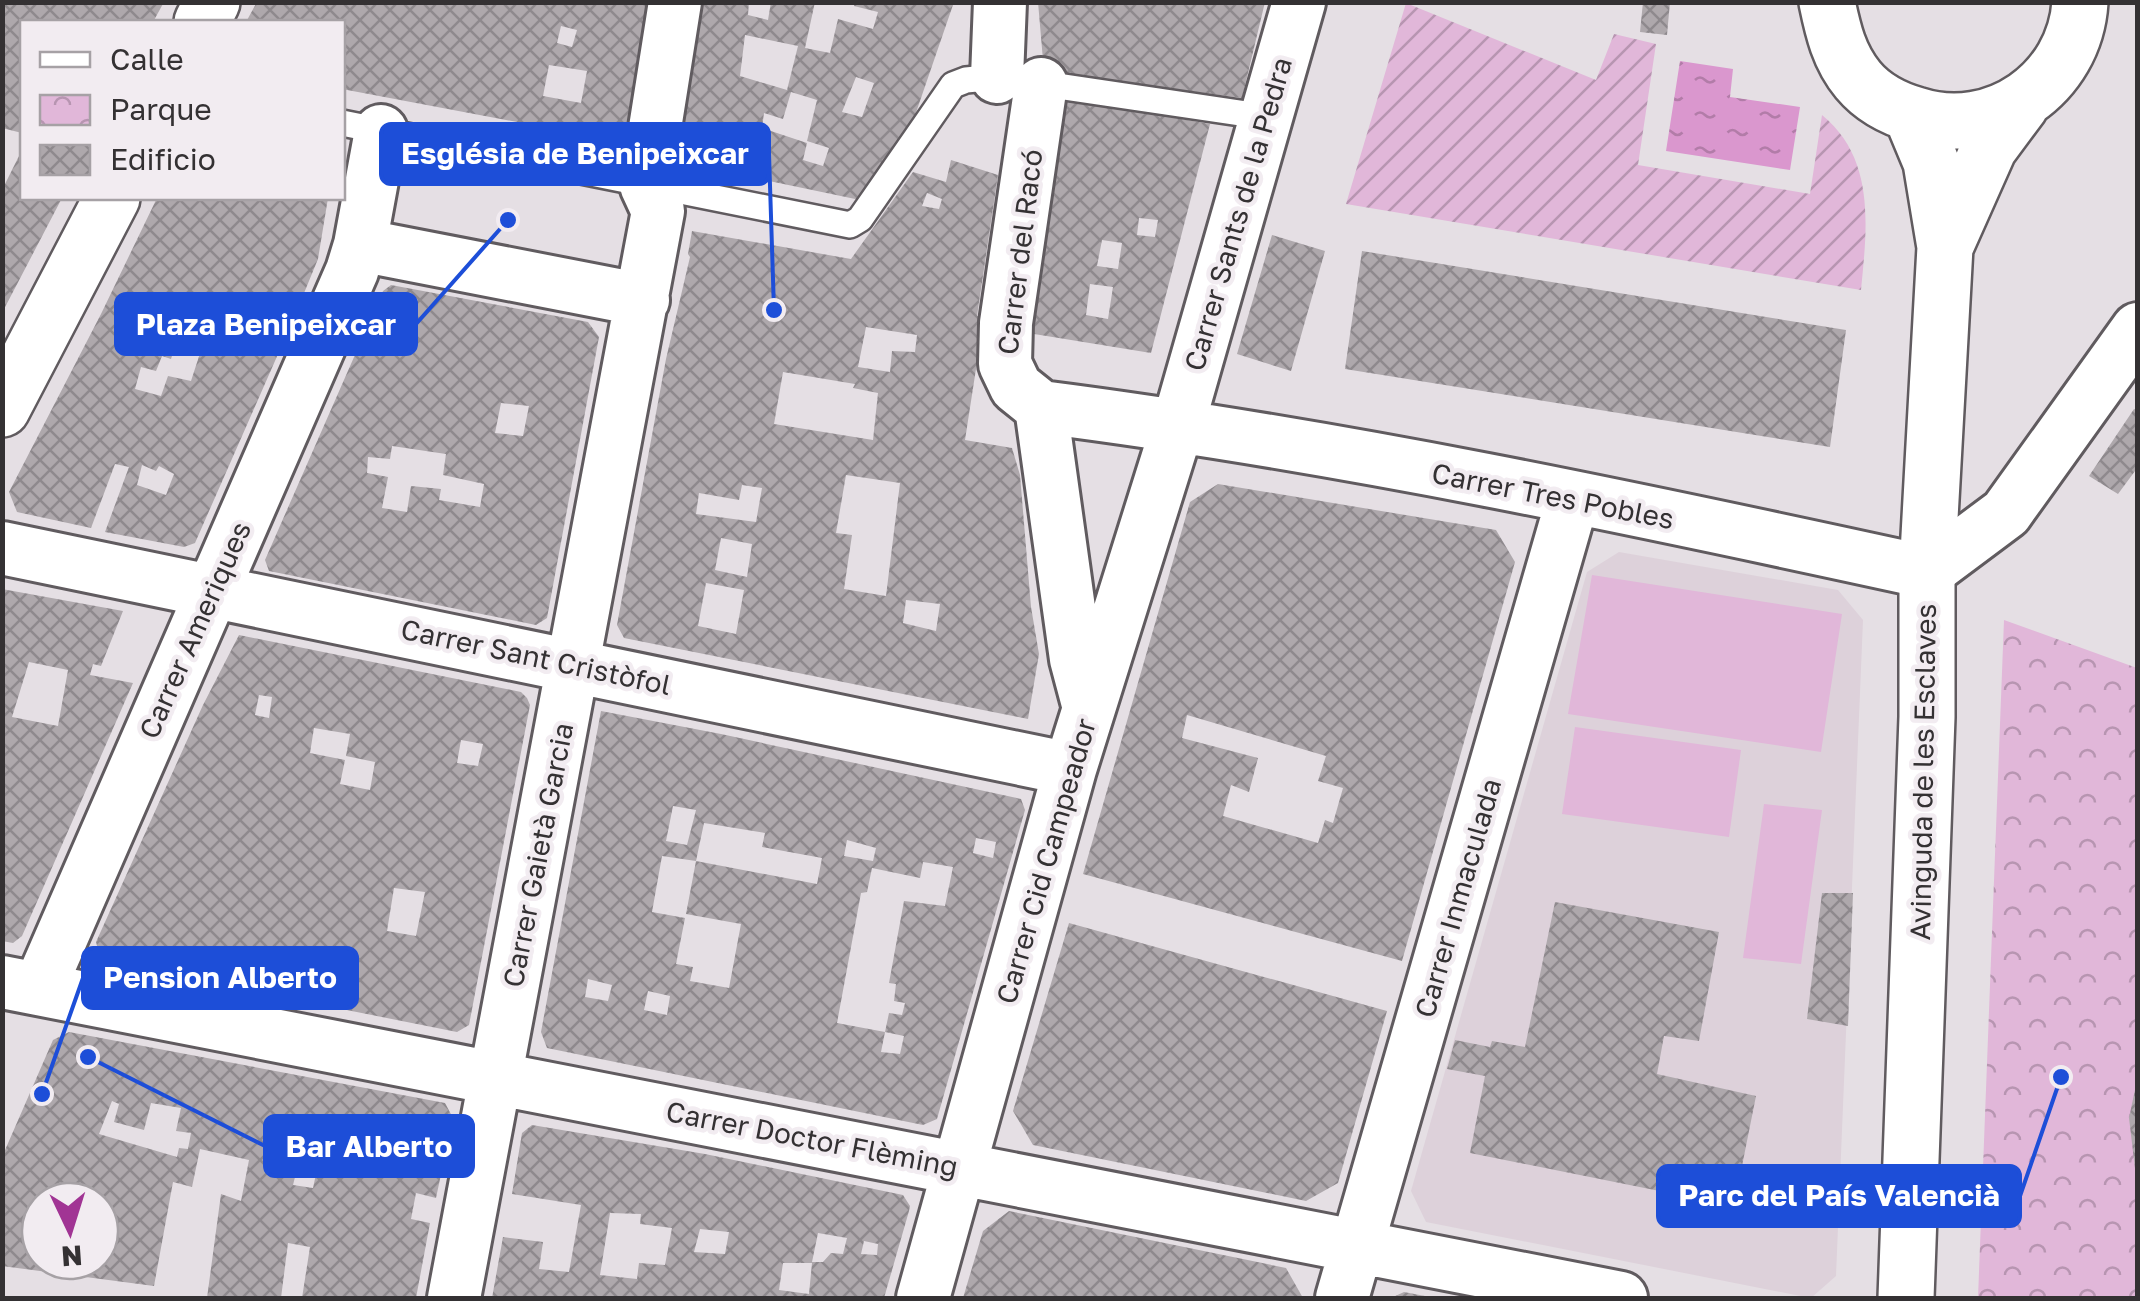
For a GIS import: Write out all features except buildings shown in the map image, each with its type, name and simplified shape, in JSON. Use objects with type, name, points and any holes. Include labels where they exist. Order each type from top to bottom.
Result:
[{"type":"street","name":"Carrer Gaietà Garcia","points":[[454,1298],[658,211],[646,185],[675,2]]},
{"type":"street","name":"Carrer del Racó","points":[[1000,2],[1020,80],[1004,364],[1016,387],[1041,407]]},
{"type":"street","name":"Carrer Sants de la Pedra","points":[[1178,425],[1299,2]]},
{"type":"street","points":[[1826,2],[1835,44],[1859,81],[1894,109],[1935,122],[1979,121],[2020,104],[2054,75],[2070,50],[2080,17],[2080,2]]},
{"type":"street","name":"Avinguda de les Esclaves","points":[[1944,246],[1988,148],[2020,104]]},
{"type":"street","name":"Avinguda de les Esclaves","points":[[1906,1298],[1928,572],[1944,246],[1931,162],[1911,114]]},
{"type":"street","name":"Carrer Ameriques","points":[[21,985],[213,589],[356,258],[362,127]]},
{"type":"street","points":[[2,409],[111,200]]},
{"type":"street","points":[[356,258],[642,300]]},
{"type":"street","points":[[1928,572],[2006,513],[2138,330]]},
{"type":"street","points":[[1089,708],[1076,659],[1041,407],[1178,425]]},
{"type":"street","name":"Carrer Tres Pobles","points":[[1178,425],[1573,498],[1928,572]]},
{"type":"street","name":"Carrer Cid Campeador","points":[[923,1298],[1070,769],[1178,425]]},
{"type":"street","name":"Carrer Inmaculada","points":[[1342,1298],[1573,498]]},
{"type":"street","name":"Carrer Sant Cristòfol","points":[[2,548],[1070,769]]},
{"type":"street","name":"Carrer Doctor Flèming","points":[[21,985],[1621,1298]]},
{"type":"lane","points":[[362,127],[850,225],[860,219],[952,85],[1020,80],[1267,117]]},
{"type":"shaded area","points":[[1619,552],[1838,590],[1863,620],[1836,1276],[1811,1298],[1426,1222],[1411,1191],[1587,572]]},
{"type":"green space","points":[[1406,3],[1596,80],[1614,34],[1656,44],[1638,165],[1810,194],[1822,115],[1852,152],[1860,173],[1866,219],[1861,290],[1346,204]]},
{"type":"green space","points":[[1592,575],[1842,614],[1821,752],[1568,714]]},
{"type":"green space","points":[[2004,620],[2137,668],[2138,1298],[1978,1298]]},
{"type":"green space","points":[[1575,727],[1741,750],[1729,837],[1562,814]]},
{"type":"green space","points":[[1764,804],[1822,810],[1801,964],[1743,958]]},
{"type":"water","points":[[1680,61],[1733,69],[1730,97],[1800,107],[1790,170],[1666,151]]},
{"type":"place","name":"Plaza Benipeixcar","points":[[508,220]]},
{"type":"place","name":"Església de Benipeixcar","points":[[774,310]]},
{"type":"place","name":"Bar Alberto","points":[[88,1057]]},
{"type":"place","name":"Parc del País Valencià","points":[[2061,1077]]},
{"type":"place","name":"Pension Alberto","points":[[42,1094]]}]
